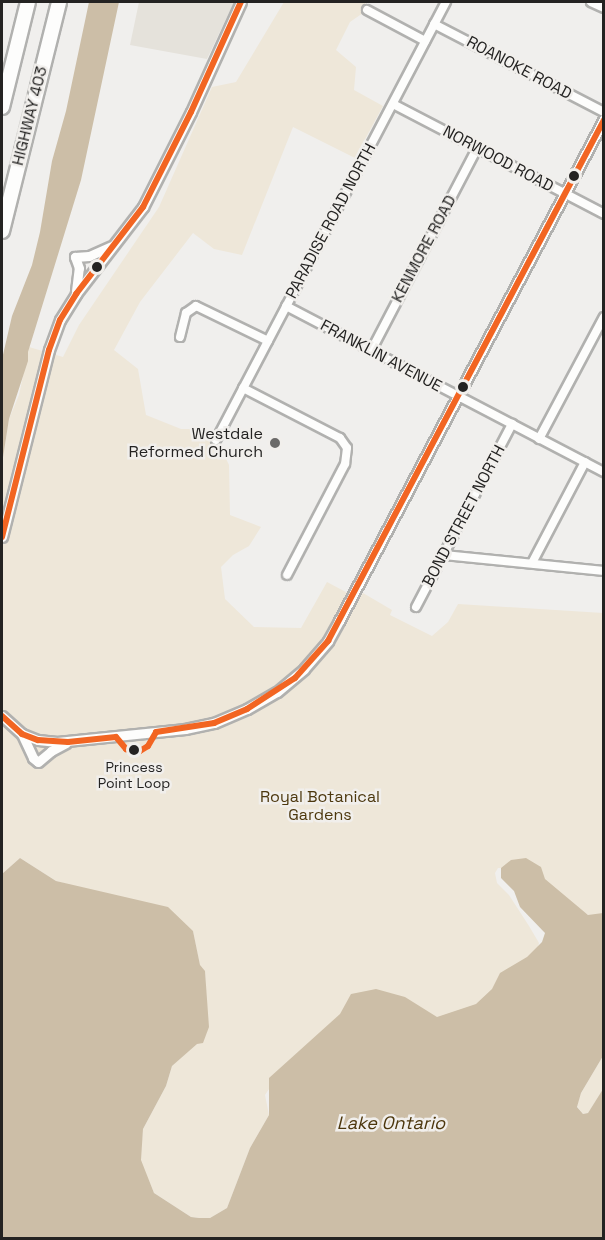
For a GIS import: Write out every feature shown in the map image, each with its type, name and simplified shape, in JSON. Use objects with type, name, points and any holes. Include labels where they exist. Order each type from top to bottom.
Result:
[{"type":"highway","name":"HIGHWAY 403","points":[[2,107],[28,2]]},
{"type":"highway","name":"HIGHWAY 403","points":[[2,229],[59,2]]},
{"type":"street","points":[[2,537],[49,350],[60,320],[76,294],[143,207],[241,2]]},
{"type":"street","name":"PARADISE ROAD NORTH","points":[[216,440],[446,2]]},
{"type":"street","points":[[591,2],[603,8]]},
{"type":"street","points":[[367,10],[426,41]]},
{"type":"street","name":"ROANOKE ROAD","points":[[434,24],[603,112]]},
{"type":"street","name":"NORWOOD ROAD","points":[[393,104],[603,214]]},
{"type":"street","points":[[2,716],[21,733],[38,740],[68,742],[185,729],[214,723],[263,701],[295,678],[328,641],[603,119]]},
{"type":"street","name":"KENMORE ROAD","points":[[371,351],[477,148]]},
{"type":"street","points":[[76,294],[79,268],[75,257],[96,253],[115,243]]},
{"type":"street","points":[[180,337],[186,313],[196,306],[268,341]]},
{"type":"street","name":"FRANKLIN AVENUE","points":[[286,306],[603,472]]},
{"type":"street","points":[[539,439],[603,317]]},
{"type":"street","points":[[243,388],[340,438],[347,448],[345,464],[287,575]]},
{"type":"street","name":"BOND STREET NORTH","points":[[416,607],[512,424]]},
{"type":"street","points":[[532,564],[585,462]]},
{"type":"street","points":[[444,555],[603,571]]},
{"type":"street","points":[[21,733],[33,758],[38,762],[51,751],[68,742]]},
{"type":"shaded area","points":[[139,2],[234,2],[207,59],[130,45]]},
{"type":"green space","name":"Royal Botanical Gardens","points":[[284,2],[366,2],[363,13],[350,22],[336,50],[356,67],[354,90],[383,106],[355,158],[293,127],[242,255],[214,249],[193,233],[140,302],[114,350],[138,369],[146,415],[181,429],[191,429],[197,436],[220,446],[229,465],[230,515],[261,527],[249,546],[233,555],[221,567],[225,599],[254,627],[301,628],[327,582],[359,599],[363,593],[392,610],[390,615],[432,636],[448,622],[458,604],[603,613],[603,916],[594,919],[520,868],[498,868],[495,873],[497,883],[509,895],[529,926],[539,943],[538,947],[475,1012],[279,1074],[265,1095],[269,1115],[250,1148],[227,1208],[210,1218],[199,1218],[191,1217],[154,1193],[140,1160],[143,1129],[166,1086],[172,1066],[206,1035],[208,1027],[205,972],[200,966],[193,931],[96,892],[56,881],[20,858],[2,874],[2,464],[9,419],[19,395],[29,347],[63,357],[79,325],[159,207],[212,87],[236,82]]},
{"type":"green space","points":[[603,1056],[603,1089],[588,1113],[583,1114],[577,1106],[581,1093]]},
{"type":"water","points":[[89,2],[119,2],[81,180],[9,419],[2,464],[2,359],[12,316],[32,265],[52,161],[66,111]]},
{"type":"water","name":"Lake Ontario","points":[[20,858],[56,881],[168,907],[193,931],[200,965],[205,971],[209,1027],[203,1043],[197,1044],[172,1066],[166,1086],[143,1129],[141,1160],[154,1193],[191,1217],[199,1218],[210,1218],[227,1208],[250,1148],[269,1115],[269,1078],[340,1014],[351,994],[376,989],[405,997],[437,1017],[476,1004],[492,989],[500,973],[527,957],[542,942],[545,933],[520,907],[514,891],[501,878],[501,868],[511,860],[526,858],[541,867],[545,879],[588,915],[603,913],[603,1056],[581,1093],[577,1107],[583,1114],[588,1113],[603,1089],[603,1238],[2,1238],[2,874]]},
{"type":"transit line","points":[[2,537],[49,350],[60,320],[76,294],[143,207],[191,112],[241,2]]},
{"type":"transit line","points":[[156,732],[214,723],[247,709],[295,678],[328,641],[604,120]]},
{"type":"transit line","points":[[2,716],[22,734],[38,740],[68,742],[116,737]]},
{"type":"transit line","points":[[116,737],[126,749],[140,751],[148,746],[156,732]]},
{"type":"place","name":"Westdale Reformed Church","points":[[275,443]]},
{"type":"place","name":"Princess Point Loop","points":[[134,750]]}]
